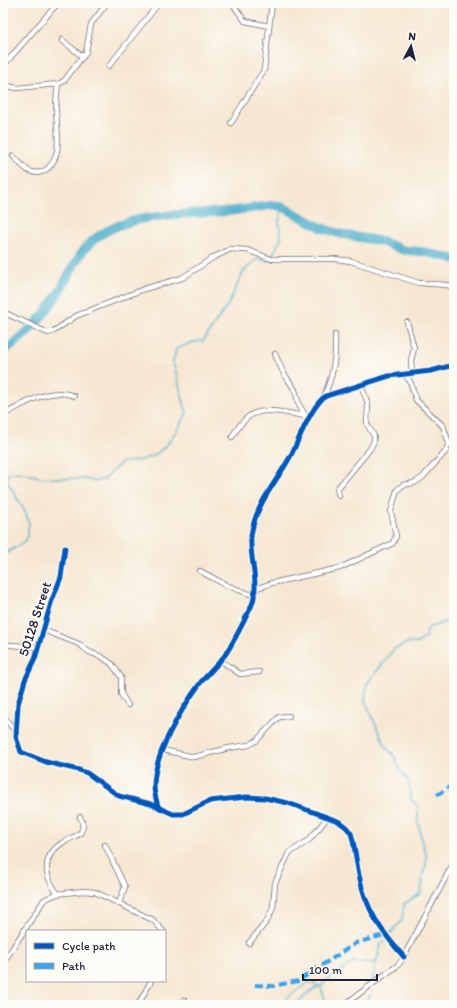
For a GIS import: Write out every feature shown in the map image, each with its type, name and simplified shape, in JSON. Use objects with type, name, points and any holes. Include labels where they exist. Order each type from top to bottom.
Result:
[{"type":"street","points":[[3,66],[58,3]]},
{"type":"street","points":[[3,85],[17,88],[58,84],[67,78],[88,48],[92,20],[107,3]]},
{"type":"street","points":[[109,66],[159,3]]},
{"type":"street","points":[[232,3],[245,21],[269,26]]},
{"type":"street","points":[[231,123],[264,70],[272,3]]},
{"type":"street","points":[[62,40],[83,57]]},
{"type":"street","points":[[13,156],[30,171],[34,172],[44,171],[52,163],[57,150],[58,140],[56,109],[58,84]]},
{"type":"street","points":[[3,312],[48,333],[54,331],[76,316],[144,289],[182,278],[214,257],[231,249],[247,250],[271,260],[351,261],[419,283],[454,287]]},
{"type":"street","points":[[407,322],[414,348],[411,360],[412,374]]},
{"type":"street","points":[[158,806],[154,784],[163,750],[186,705],[233,641],[255,596],[251,543],[255,521],[267,492],[290,456],[307,418],[323,398],[333,372],[336,352],[335,335]]},
{"type":"street","points":[[275,354],[283,372],[294,388],[299,405],[307,418]]},
{"type":"street","points":[[323,398],[384,377],[412,374],[454,365]]},
{"type":"street","points":[[255,589],[272,583],[340,568],[393,543],[396,536],[390,511],[397,490],[403,485],[414,483],[422,478],[446,451],[449,443],[444,426],[419,403],[415,397],[410,381],[404,374]]},
{"type":"street","points":[[339,496],[337,489],[370,450],[374,441],[374,436],[366,424],[368,404],[361,385]]},
{"type":"street","points":[[3,415],[44,396],[65,392],[74,396]]},
{"type":"street","points":[[232,437],[247,418],[259,412],[275,412],[307,418]]},
{"type":"street","name":"50128 Street","points":[[65,548],[61,577],[43,630],[39,647],[22,689],[18,704],[16,732],[19,749],[26,755],[46,762],[88,773],[119,796],[158,806],[168,812],[179,814],[210,801],[256,797],[288,803],[328,817],[342,824],[351,833],[361,886],[369,908],[384,935],[404,957]]},
{"type":"street","points":[[200,571],[226,585],[255,596]]},
{"type":"street","points":[[43,630],[79,644],[89,652],[102,657],[112,664],[121,677],[121,694],[128,705]]},
{"type":"street","points":[[10,645],[39,647]]},
{"type":"street","points":[[220,660],[240,674],[259,672]]},
{"type":"street","points":[[3,716],[16,732]]},
{"type":"street","points":[[163,750],[194,757],[229,748],[249,745],[279,717],[289,716]]},
{"type":"street","points":[[58,894],[47,876],[46,866],[59,844],[81,831],[83,825],[80,817]]},
{"type":"street","points":[[249,943],[267,921],[273,908],[276,883],[289,853],[309,840],[328,817]]},
{"type":"street","points":[[105,845],[110,858],[118,869],[125,887],[120,903]]},
{"type":"street","points":[[344,1005],[398,966],[454,862]]},
{"type":"street","points":[[3,963],[44,900],[58,894],[90,892],[120,903],[153,920],[162,930]]},
{"type":"street","points":[[138,1005],[150,982]]},
{"type":"waterway","points":[[3,351],[21,338],[36,323],[56,297],[81,254],[96,238],[111,229],[146,218],[232,211],[275,205],[283,207],[322,228],[340,234],[380,241],[403,250],[425,252],[454,259]]},
{"type":"waterway","points":[[271,258],[281,239],[279,221],[283,207]]},
{"type":"waterway","points":[[3,555],[26,541],[29,523],[25,511],[8,483],[7,478],[9,473],[18,472],[45,478],[85,479],[93,481],[103,480],[122,462],[136,461],[147,458],[163,449],[175,434],[187,413],[173,363],[176,349],[193,342],[203,341],[229,303],[243,272],[257,259],[269,261]]},
{"type":"waterway","points":[[389,935],[402,920],[404,904],[420,894],[423,881],[421,879],[426,866],[426,854],[418,821],[418,805],[411,800],[409,782],[398,767],[395,757],[386,747],[365,701],[367,684],[394,649],[408,643],[418,643],[425,637],[428,628],[450,620],[454,614]]},
{"type":"waterway","points":[[372,980],[381,944],[385,940]]},
{"type":"waterway","points":[[326,1004],[321,987],[326,980],[349,966],[352,962],[376,963]]},
{"type":"waterway","points":[[287,998],[309,982],[321,987]]},
{"type":"waterway","points":[[296,1005],[309,992],[319,986]]},
{"type":"waterway","points":[[366,1005],[370,995]]},
{"type":"marked path","points":[[437,795],[454,784]]},
{"type":"marked path","points":[[255,985],[273,986],[298,981],[356,943],[384,935]]},
{"type":"cycle path","points":[[158,806],[154,789],[155,773],[164,745],[170,731],[201,682],[229,649],[251,607],[255,590],[251,545],[253,524],[262,503],[291,455],[316,406],[326,396],[389,376],[431,371],[454,365]]},
{"type":"cycle path","points":[[65,548],[61,577],[51,603],[35,659],[25,680],[18,704],[16,737],[21,752],[46,762],[87,773],[119,796],[151,804],[173,814],[183,814],[210,801],[246,797],[265,798],[288,803],[338,821],[351,833],[362,888],[370,909],[388,938],[404,957]]}]
